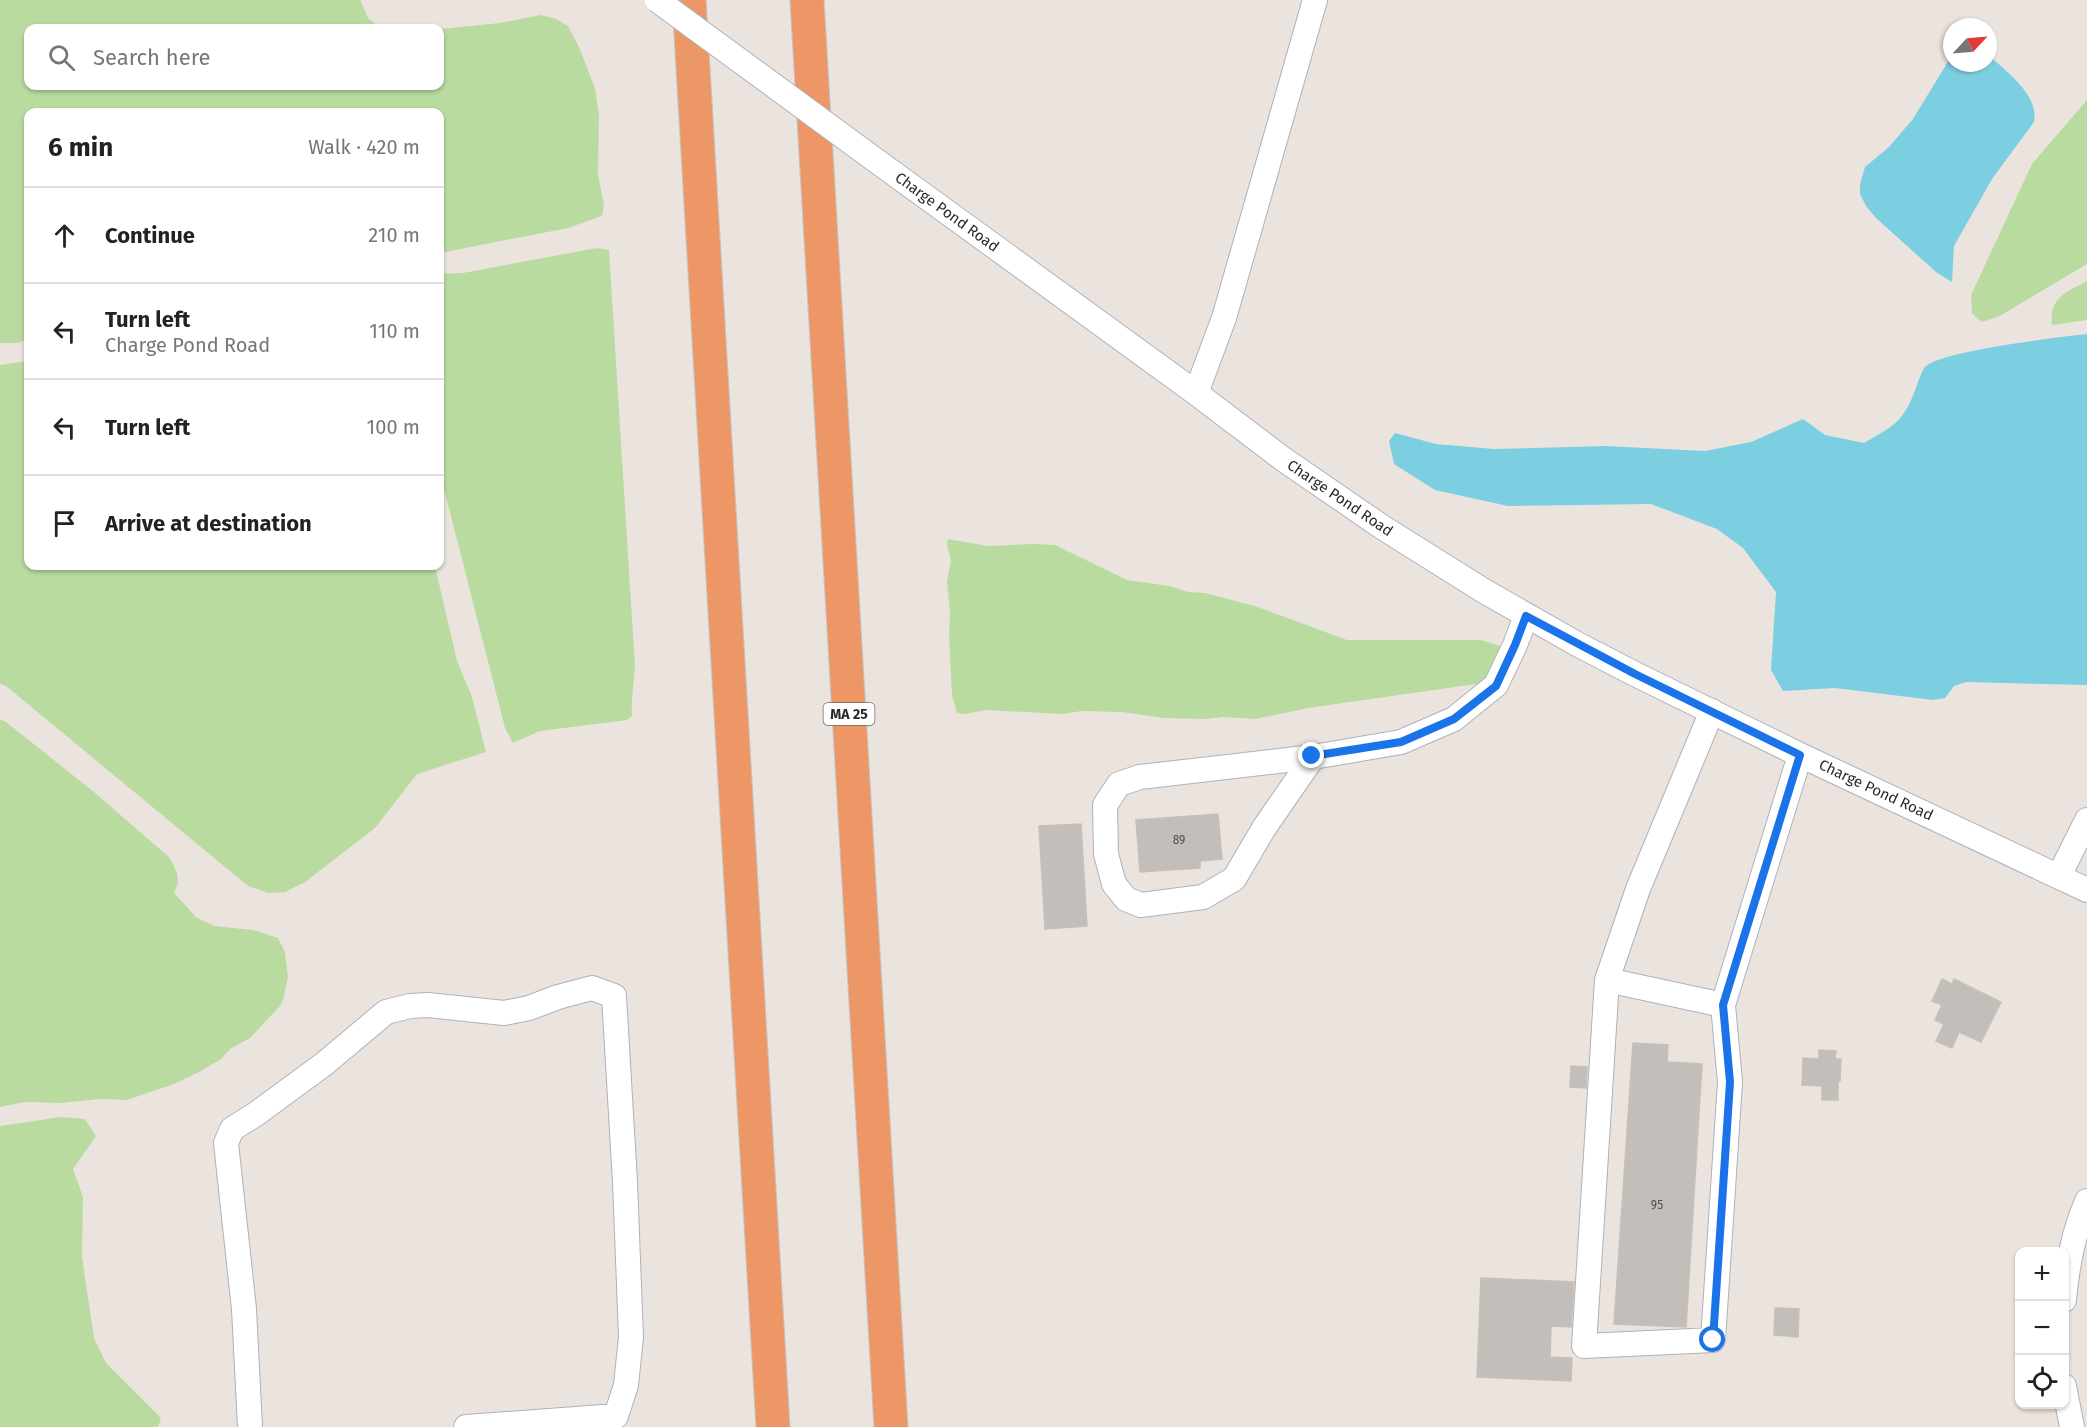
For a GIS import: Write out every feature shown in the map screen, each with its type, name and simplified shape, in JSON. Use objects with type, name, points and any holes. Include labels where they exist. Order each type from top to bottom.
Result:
[{"type":"highway","points":[[689,0],[773,1427]]},
{"type":"highway","name":"MA 25","points":[[807,0],[891,1427]]},
{"type":"street","name":"Charge Pond Road","points":[[657,0],[1322,487],[1448,569],[1526,616],[1606,659],[1800,755],[2087,890]]},
{"type":"street","points":[[1196,393],[1224,318],[1315,0]]},
{"type":"street","points":[[1312,756],[1264,828],[1234,879],[1203,897],[1141,905],[1126,899],[1113,884],[1106,854],[1105,805],[1119,784],[1140,777],[1312,756],[1401,742],[1454,719],[1496,686],[1526,616]]},
{"type":"street","points":[[1712,711],[1638,889],[1607,980],[1584,1346],[1713,1340],[1730,1082],[1723,1005],[1800,755]]},
{"type":"street","points":[[2059,876],[2087,820]]},
{"type":"street","points":[[1607,980],[1723,1005]]},
{"type":"street","points":[[250,1427],[244,1309],[226,1143],[232,1129],[324,1064],[386,1012],[410,1006],[428,1005],[504,1013],[529,1008],[592,988],[614,996],[631,1337],[626,1385],[616,1416],[466,1427]]},
{"type":"street","points":[[2069,1263],[2074,1236],[2087,1201]]},
{"type":"street","points":[[2068,1409],[2072,1427]]},
{"type":"green space","points":[[0,0],[360,0],[368,18],[375,24],[24,24],[24,90],[444,90],[444,29],[500,23],[541,15],[556,19],[568,26],[595,88],[599,115],[598,175],[604,205],[602,216],[568,228],[444,252],[444,108],[24,108],[24,341],[0,343]]},
{"type":"green space","points":[[2087,100],[2087,264],[1998,317],[1981,322],[1972,313],[1971,295],[2032,164]]},
{"type":"green space","points":[[597,248],[609,250],[635,667],[632,716],[627,720],[540,731],[513,743],[505,728],[444,489],[444,274],[463,273]]},
{"type":"green space","points":[[2087,281],[2087,320],[2052,325],[2053,308],[2056,302],[2060,297]]},
{"type":"green space","points":[[24,362],[24,570],[436,570],[457,661],[472,697],[486,752],[417,774],[375,828],[305,882],[285,892],[268,893],[248,886],[6,686],[0,684],[0,365]]},
{"type":"green space","points":[[948,539],[988,546],[1055,545],[1127,580],[1169,586],[1188,592],[1205,593],[1258,607],[1347,640],[1481,640],[1504,647],[1511,679],[1308,708],[1256,719],[1164,718],[1122,712],[1082,711],[1062,714],[986,710],[965,714],[957,713],[952,695],[947,581],[951,561],[947,545]]},
{"type":"green space","points":[[0,719],[94,792],[170,858],[177,873],[178,883],[174,893],[196,917],[214,926],[253,930],[278,938],[285,952],[288,977],[283,1000],[250,1038],[230,1049],[221,1059],[174,1084],[127,1100],[25,1102],[0,1107]]},
{"type":"green space","points":[[61,1117],[85,1119],[96,1136],[73,1169],[83,1197],[82,1257],[94,1338],[106,1363],[161,1418],[158,1427],[0,1427],[0,1126]]},
{"type":"water","points":[[1997,62],[2020,84],[2034,112],[2034,122],[1992,179],[1954,246],[1952,282],[1936,272],[1876,218],[1860,194],[1860,184],[1865,167],[1889,147],[1913,119],[1943,70],[1943,72],[1997,72]]},
{"type":"water","points":[[2087,334],[2087,685],[1966,682],[1954,686],[1945,698],[1933,700],[1835,688],[1783,691],[1771,670],[1776,592],[1743,548],[1717,529],[1651,504],[1508,506],[1435,490],[1394,464],[1389,441],[1395,433],[1436,444],[1494,449],[1606,446],[1705,451],[1751,442],[1803,419],[1825,435],[1864,443],[1895,424],[1910,403],[1923,370],[1935,361],[1975,350]]},
{"type":"building","points":[[1218,814],[1222,859],[1200,861],[1200,868],[1140,872],[1136,820]]},
{"type":"building","points":[[1081,824],[1087,926],[1045,929],[1039,826]]},
{"type":"building","points":[[1942,979],[1952,984],[1954,979],[2001,1002],[1981,1042],[1959,1032],[1952,1048],[1936,1041],[1944,1024],[1935,1020],[1942,1005],[1932,1001]]},
{"type":"building","points":[[1633,1043],[1668,1045],[1667,1062],[1702,1064],[1686,1327],[1614,1324]]},
{"type":"building","points":[[1819,1050],[1836,1051],[1835,1059],[1841,1059],[1838,1100],[1822,1100],[1822,1086],[1802,1085],[1803,1058],[1819,1059]]},
{"type":"building","points":[[1571,1066],[1587,1067],[1586,1088],[1570,1087]]},
{"type":"building","points":[[1481,1278],[1574,1282],[1571,1327],[1551,1326],[1550,1357],[1572,1358],[1571,1381],[1477,1377]]},
{"type":"building","points":[[1775,1308],[1799,1309],[1798,1337],[1774,1335]]},
{"type":"route","points":[[1312,756],[1401,742],[1454,719],[1496,686],[1526,616],[1635,674],[1800,755],[1723,1005],[1730,1082],[1713,1340]]}]
